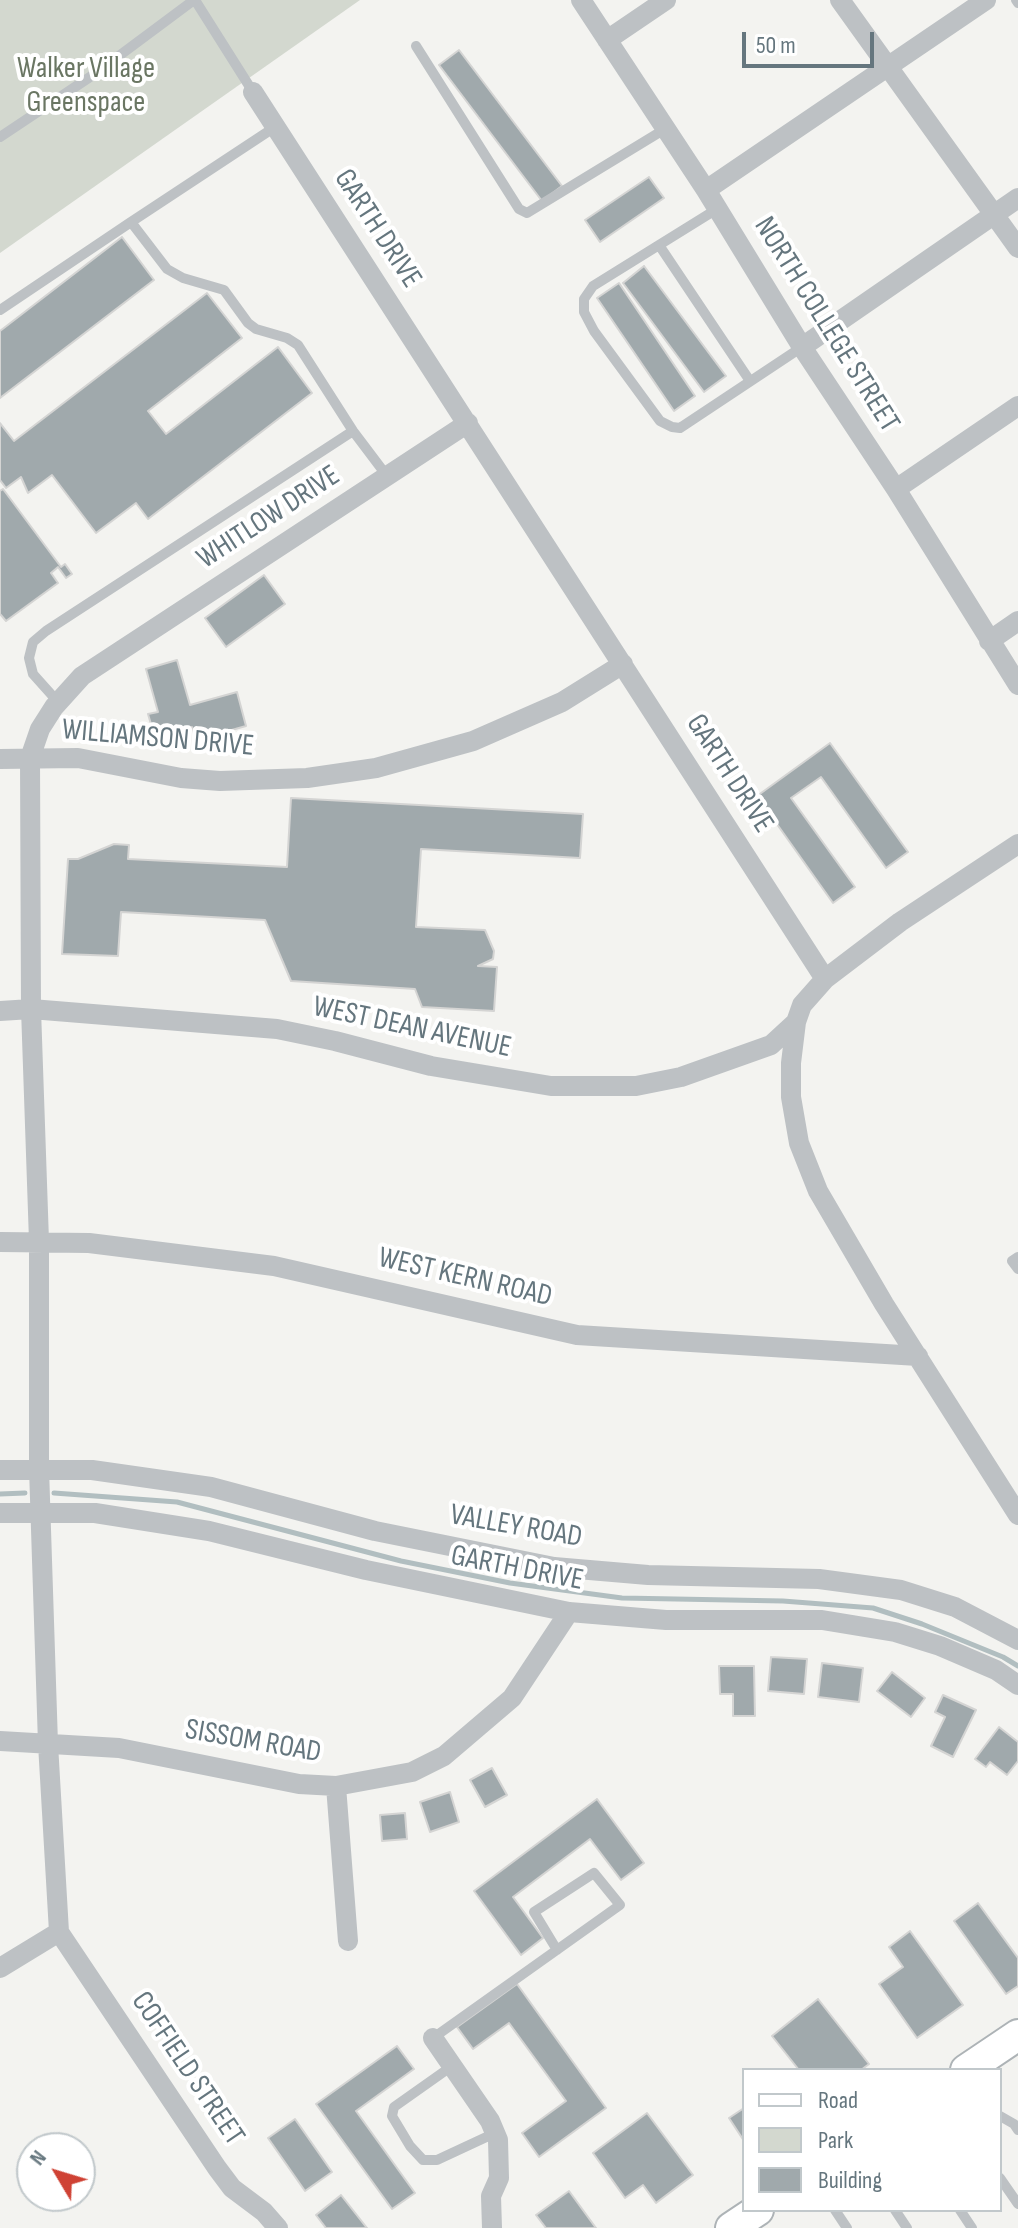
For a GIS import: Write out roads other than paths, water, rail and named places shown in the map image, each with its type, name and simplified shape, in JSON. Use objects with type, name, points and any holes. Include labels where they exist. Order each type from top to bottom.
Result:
[{"type":"main road","points":[[970,2068],[1016,2042]]},
{"type":"main road","points":[[731,2228],[755,2212]]},
{"type":"street","name":"NORTH COLLEGE STREET","points":[[581,0],[706,190],[802,347],[896,489],[1018,685]]},
{"type":"street","points":[[607,40],[666,0]]},
{"type":"street","points":[[840,0],[1018,248]]},
{"type":"street","points":[[706,190],[986,0]]},
{"type":"street","name":"GARTH DRIVE","points":[[253,92],[825,979]]},
{"type":"street","points":[[802,347],[1018,198]]},
{"type":"street","points":[[896,489],[1018,406]]},
{"type":"street","name":"WHITLOW DRIVE","points":[[30,758],[40,729],[58,702],[82,676],[468,423]]},
{"type":"street","points":[[989,641],[1018,621]]},
{"type":"street","name":"WILLIAMSON DRIVE","points":[[0,759],[96,760],[181,778],[220,781],[307,778],[376,768],[473,741],[562,702],[623,664]]},
{"type":"street","points":[[0,1968],[59,1932],[48,1744],[40,1513],[39,1241],[31,1009],[30,758]]},
{"type":"street","points":[[1018,844],[900,922],[825,979],[802,1005],[796,1022],[791,1063],[791,1097],[799,1143],[818,1191],[884,1304],[1018,1515]]},
{"type":"street","name":"WEST DEAN AVENUE","points":[[0,1011],[31,1009],[277,1029],[431,1066],[551,1086],[636,1086],[681,1077],[771,1045],[796,1022]]},
{"type":"street","name":"WEST KERN ROAD","points":[[0,1242],[39,1241],[164,1251],[274,1266],[577,1335],[918,1356]]},
{"type":"street","name":"VALLEY ROAD","points":[[0,1470],[92,1470],[211,1487],[375,1531],[554,1567],[648,1575],[819,1579],[901,1590],[955,1607],[1018,1640]]},
{"type":"street","name":"GARTH DRIVE","points":[[0,1513],[95,1513],[209,1531],[366,1570],[569,1612],[666,1620],[822,1620],[881,1629],[940,1646],[996,1670],[1018,1685]]},
{"type":"street","name":"SISSOM ROAD","points":[[0,1741],[119,1748],[299,1784],[336,1786],[412,1772],[444,1756],[512,1698],[569,1612]]},
{"type":"street","points":[[336,1786],[348,1941]]},
{"type":"street","name":"COFFIELD STREET","points":[[59,1932],[217,2168],[232,2188],[264,2212],[278,2228]]},
{"type":"street","points":[[433,2038],[495,2133],[500,2151],[499,2178],[491,2196],[492,2228]]},
{"type":"lane","points":[[0,137],[96,73],[194,0],[253,92]]},
{"type":"lane","points":[[416,46],[519,209],[527,213],[665,129]]},
{"type":"lane","points":[[0,310],[275,127]]},
{"type":"lane","points":[[717,209],[593,286],[584,299],[584,312],[594,331],[660,421],[680,428],[802,347]]},
{"type":"lane","points":[[131,222],[167,269],[183,278],[224,290],[256,329],[287,338],[298,345],[353,431],[387,476]]},
{"type":"lane","points":[[659,245],[750,381]]},
{"type":"lane","points":[[58,702],[33,674],[29,658],[33,642],[353,431]]},
{"type":"lane","points":[[1018,1257],[1012,1261],[1018,1269]]},
{"type":"lane","points":[[433,2038],[557,1950],[620,1905],[594,1873],[534,1912],[557,1950]]},
{"type":"lane","points":[[452,2066],[394,2107],[392,2116],[410,2146],[423,2160],[437,2160],[495,2133]]},
{"type":"lane","points":[[1002,2117],[1018,2130]]},
{"type":"lane","points":[[1002,2181],[1018,2204]]},
{"type":"waterway","points":[[0,1494],[25,1493]]},
{"type":"waterway","points":[[54,1493],[177,1502],[401,1561],[510,1583],[622,1598],[783,1601],[873,1608],[922,1624],[1018,1666]]},
{"type":"park label","name":"Walker Village Greenspace","points":[[86,86]]}]
